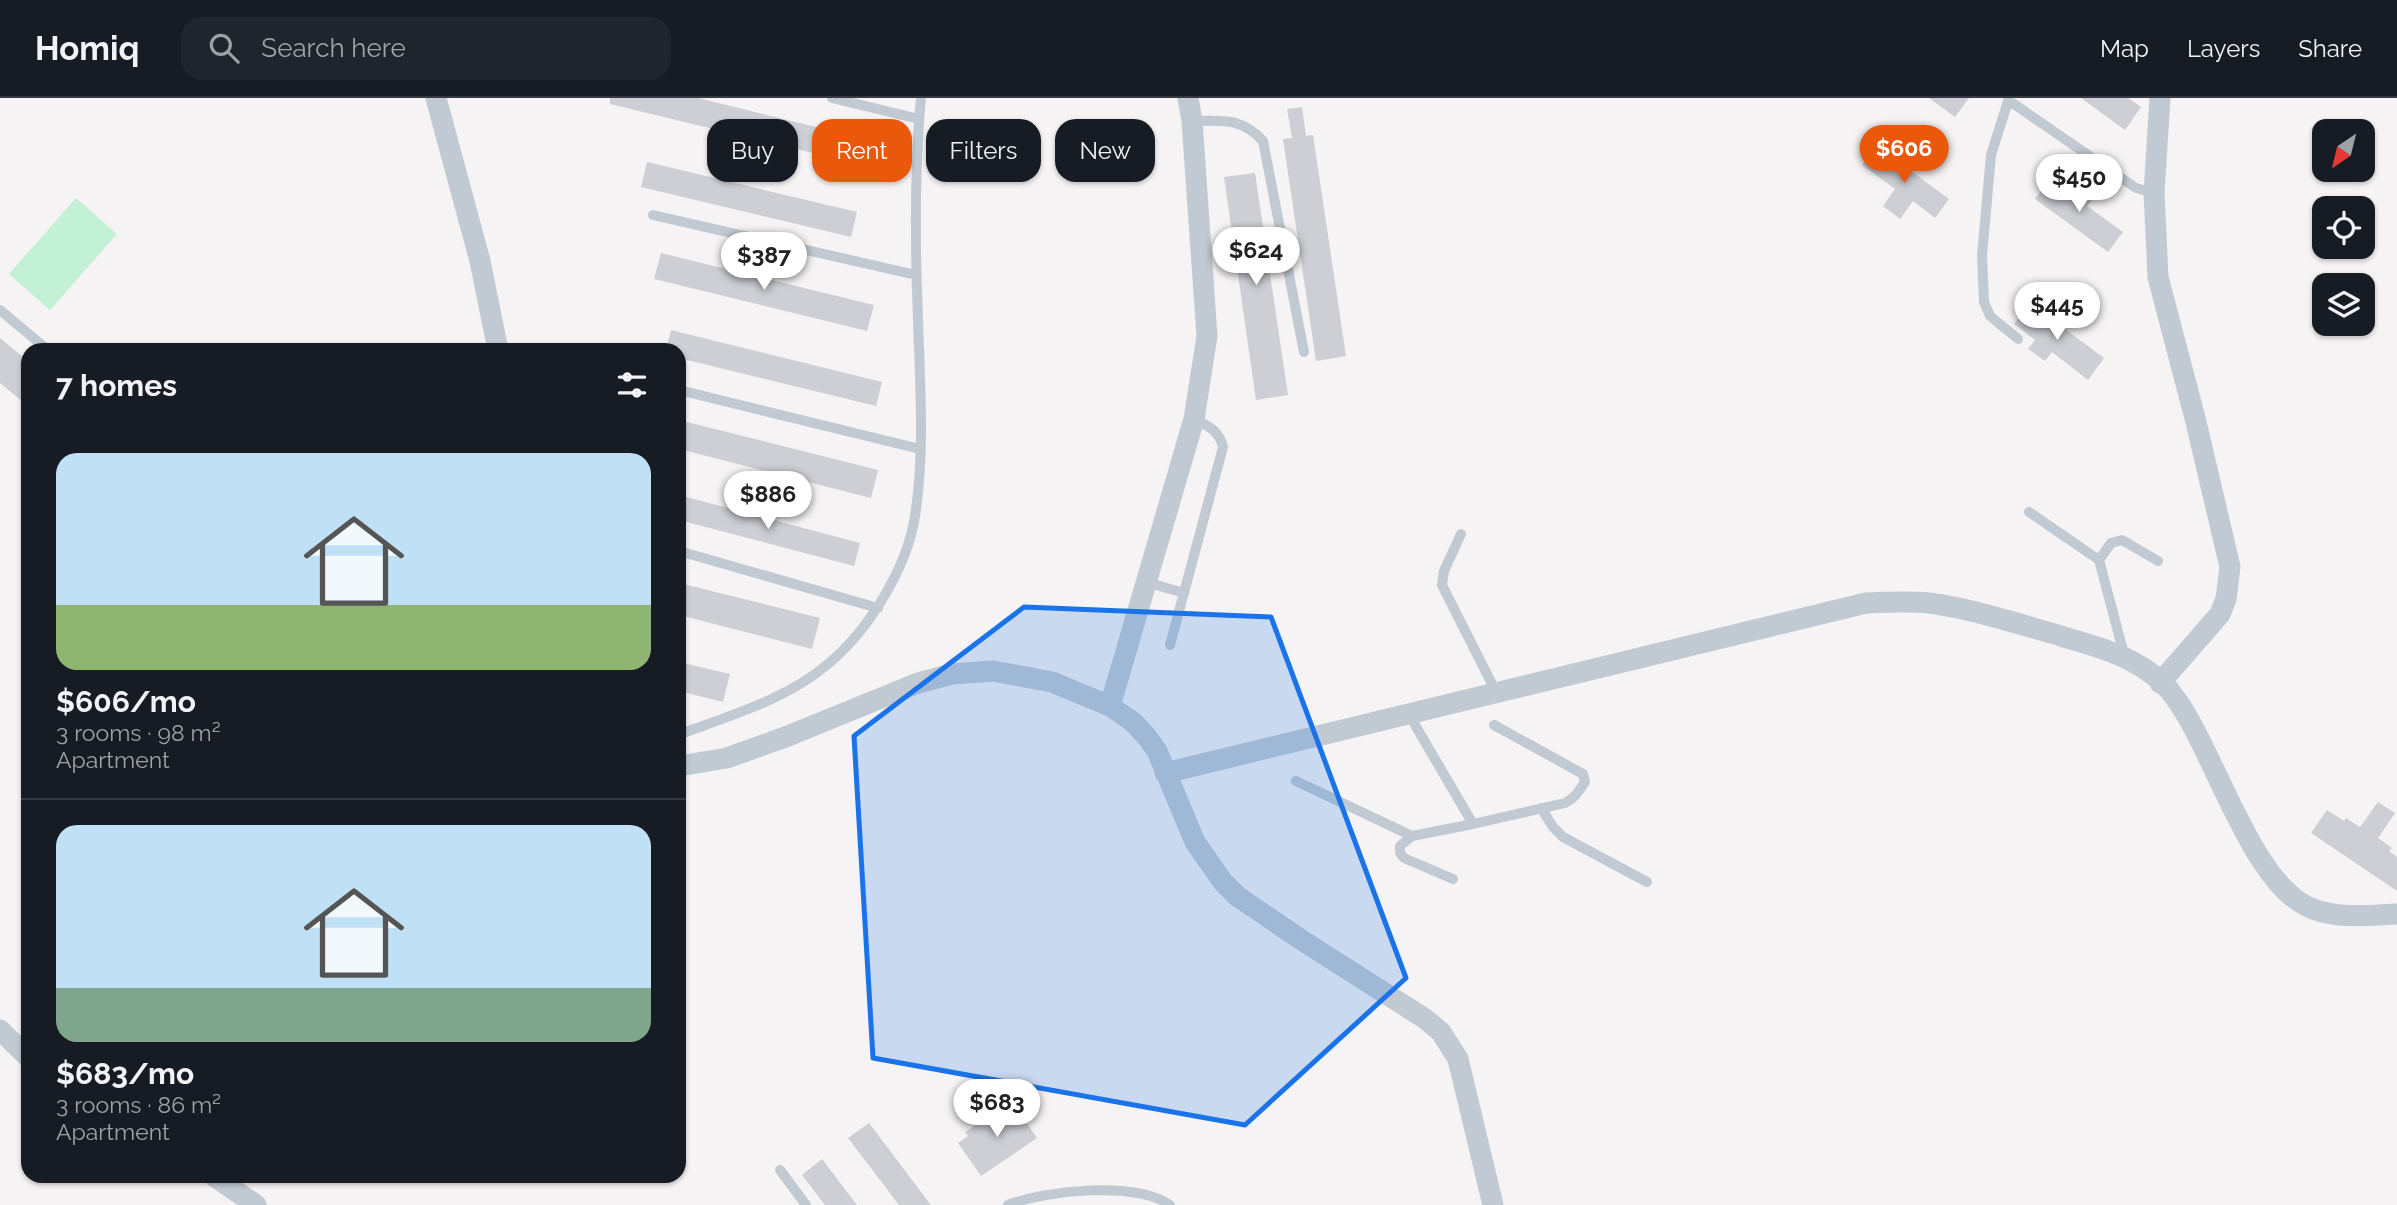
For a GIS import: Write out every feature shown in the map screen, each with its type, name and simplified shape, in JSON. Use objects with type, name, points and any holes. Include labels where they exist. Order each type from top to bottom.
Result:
[{"type":"street","points":[[436,98],[480,261],[497,343]]},
{"type":"street","points":[[1110,706],[1194,419],[1207,336],[1192,121],[1188,98]]},
{"type":"street","points":[[2160,682],[2220,614],[2226,599],[2230,567],[2158,277],[2154,192],[2161,98]]},
{"type":"street","points":[[1165,773],[1866,603],[1897,601],[1959,608],[1998,617],[2125,658],[2160,682],[2173,694],[2188,720],[2256,852],[2273,878],[2292,897],[2311,909],[2330,913],[2356,916],[2397,914]]},
{"type":"street","points":[[686,765],[727,758],[918,683],[952,674],[993,671],[1052,682],[1110,706],[1133,722],[1157,751],[1195,842],[1230,889],[1252,907],[1424,1018],[1441,1032],[1451,1046],[1462,1072],[1493,1205]]},
{"type":"street","points":[[0,1030],[21,1051]]},
{"type":"street","points":[[224,1183],[256,1205]]},
{"type":"lane","points":[[832,98],[919,119]]},
{"type":"lane","points":[[686,732],[795,688],[830,663],[878,608],[905,554],[915,516],[920,449],[915,235],[921,98]]},
{"type":"lane","points":[[2018,339],[1990,316],[1984,302],[1982,256],[1991,155],[2008,99],[2136,188],[2154,192]]},
{"type":"lane","points":[[1192,121],[1238,122],[1251,129],[1263,141],[1304,352]]},
{"type":"lane","points":[[653,215],[916,275]]},
{"type":"lane","points":[[0,310],[40,343]]},
{"type":"lane","points":[[686,392],[920,449]]},
{"type":"lane","points":[[1170,645],[1223,447],[1213,428],[1194,419]]},
{"type":"lane","points":[[2029,512],[2099,560],[2125,658]]},
{"type":"lane","points":[[1461,534],[1444,571],[1442,584],[1496,692]]},
{"type":"lane","points":[[2099,560],[2111,544],[2122,540],[2158,561]]},
{"type":"lane","points":[[686,553],[878,608]]},
{"type":"lane","points":[[1146,582],[1184,593]]},
{"type":"lane","points":[[1408,713],[1473,824]]},
{"type":"lane","points":[[1453,879],[1405,858],[1400,853],[1400,846],[1412,835],[1473,824],[1571,800],[1585,782],[1583,774],[1494,725]]},
{"type":"lane","points":[[1296,781],[1412,835]]},
{"type":"lane","points":[[1541,808],[1563,837],[1647,882]]},
{"type":"lane","points":[[780,1170],[806,1205]]},
{"type":"lane","points":[[1008,1205],[1071,1191],[1083,1191],[1133,1192],[1170,1205]]},
{"type":"highlighted area","points":[[1024,607],[1271,617],[1406,978],[1245,1125],[873,1058],[854,736]]},
{"type":"green space","points":[[76,198],[117,234],[50,310],[9,274]]},
{"type":"building","points":[[610,98],[698,98],[783,119],[707,119],[707,127],[610,104]]},
{"type":"building","points":[[1929,98],[1969,98],[1955,117]]},
{"type":"building","points":[[2081,98],[2128,98],[2141,107],[2125,130]]},
{"type":"building","points":[[1302,107],[1306,136],[1313,135],[1346,356],[1316,361],[1283,139],[1292,138],[1287,109]]},
{"type":"building","points":[[798,123],[812,126],[812,153],[798,149]]},
{"type":"building","points":[[1876,145],[1949,199],[1935,218],[1913,201],[1900,219],[1883,206],[1895,189],[1862,165]]},
{"type":"building","points":[[647,162],[707,176],[707,182],[731,182],[857,212],[851,237],[641,187]]},
{"type":"building","points":[[1255,173],[1288,395],[1256,400],[1224,177]]},
{"type":"building","points":[[2050,179],[2069,193],[2074,187],[2092,200],[2087,206],[2123,232],[2108,252],[2035,199]]},
{"type":"building","points":[[661,253],[874,305],[867,331],[654,279]]},
{"type":"building","points":[[2030,303],[2104,358],[2088,380],[2052,352],[2045,361],[2028,349],[2035,340],[2014,324]]},
{"type":"building","points":[[671,330],[882,382],[876,406],[686,360],[686,343],[668,343]]},
{"type":"building","points":[[0,338],[21,355],[21,400],[0,383]]},
{"type":"building","points":[[686,422],[878,470],[871,498],[686,451]]},
{"type":"building","points":[[686,497],[860,543],[854,566],[686,522]]},
{"type":"building","points":[[686,585],[820,618],[812,649],[686,617]]},
{"type":"building","points":[[686,664],[730,674],[723,702],[686,693]]},
{"type":"building","points":[[2378,802],[2395,813],[2378,838],[2392,848],[2389,851],[2397,857],[2397,891],[2311,833],[2327,810],[2360,827]]},
{"type":"building","points":[[1014,1105],[1037,1138],[981,1176],[958,1143],[968,1136],[965,1132],[1002,1107],[1004,1111]]},
{"type":"building","points":[[869,1123],[931,1205],[899,1205],[848,1138]]},
{"type":"building","points":[[822,1159],[857,1205],[825,1205],[802,1175]]}]
